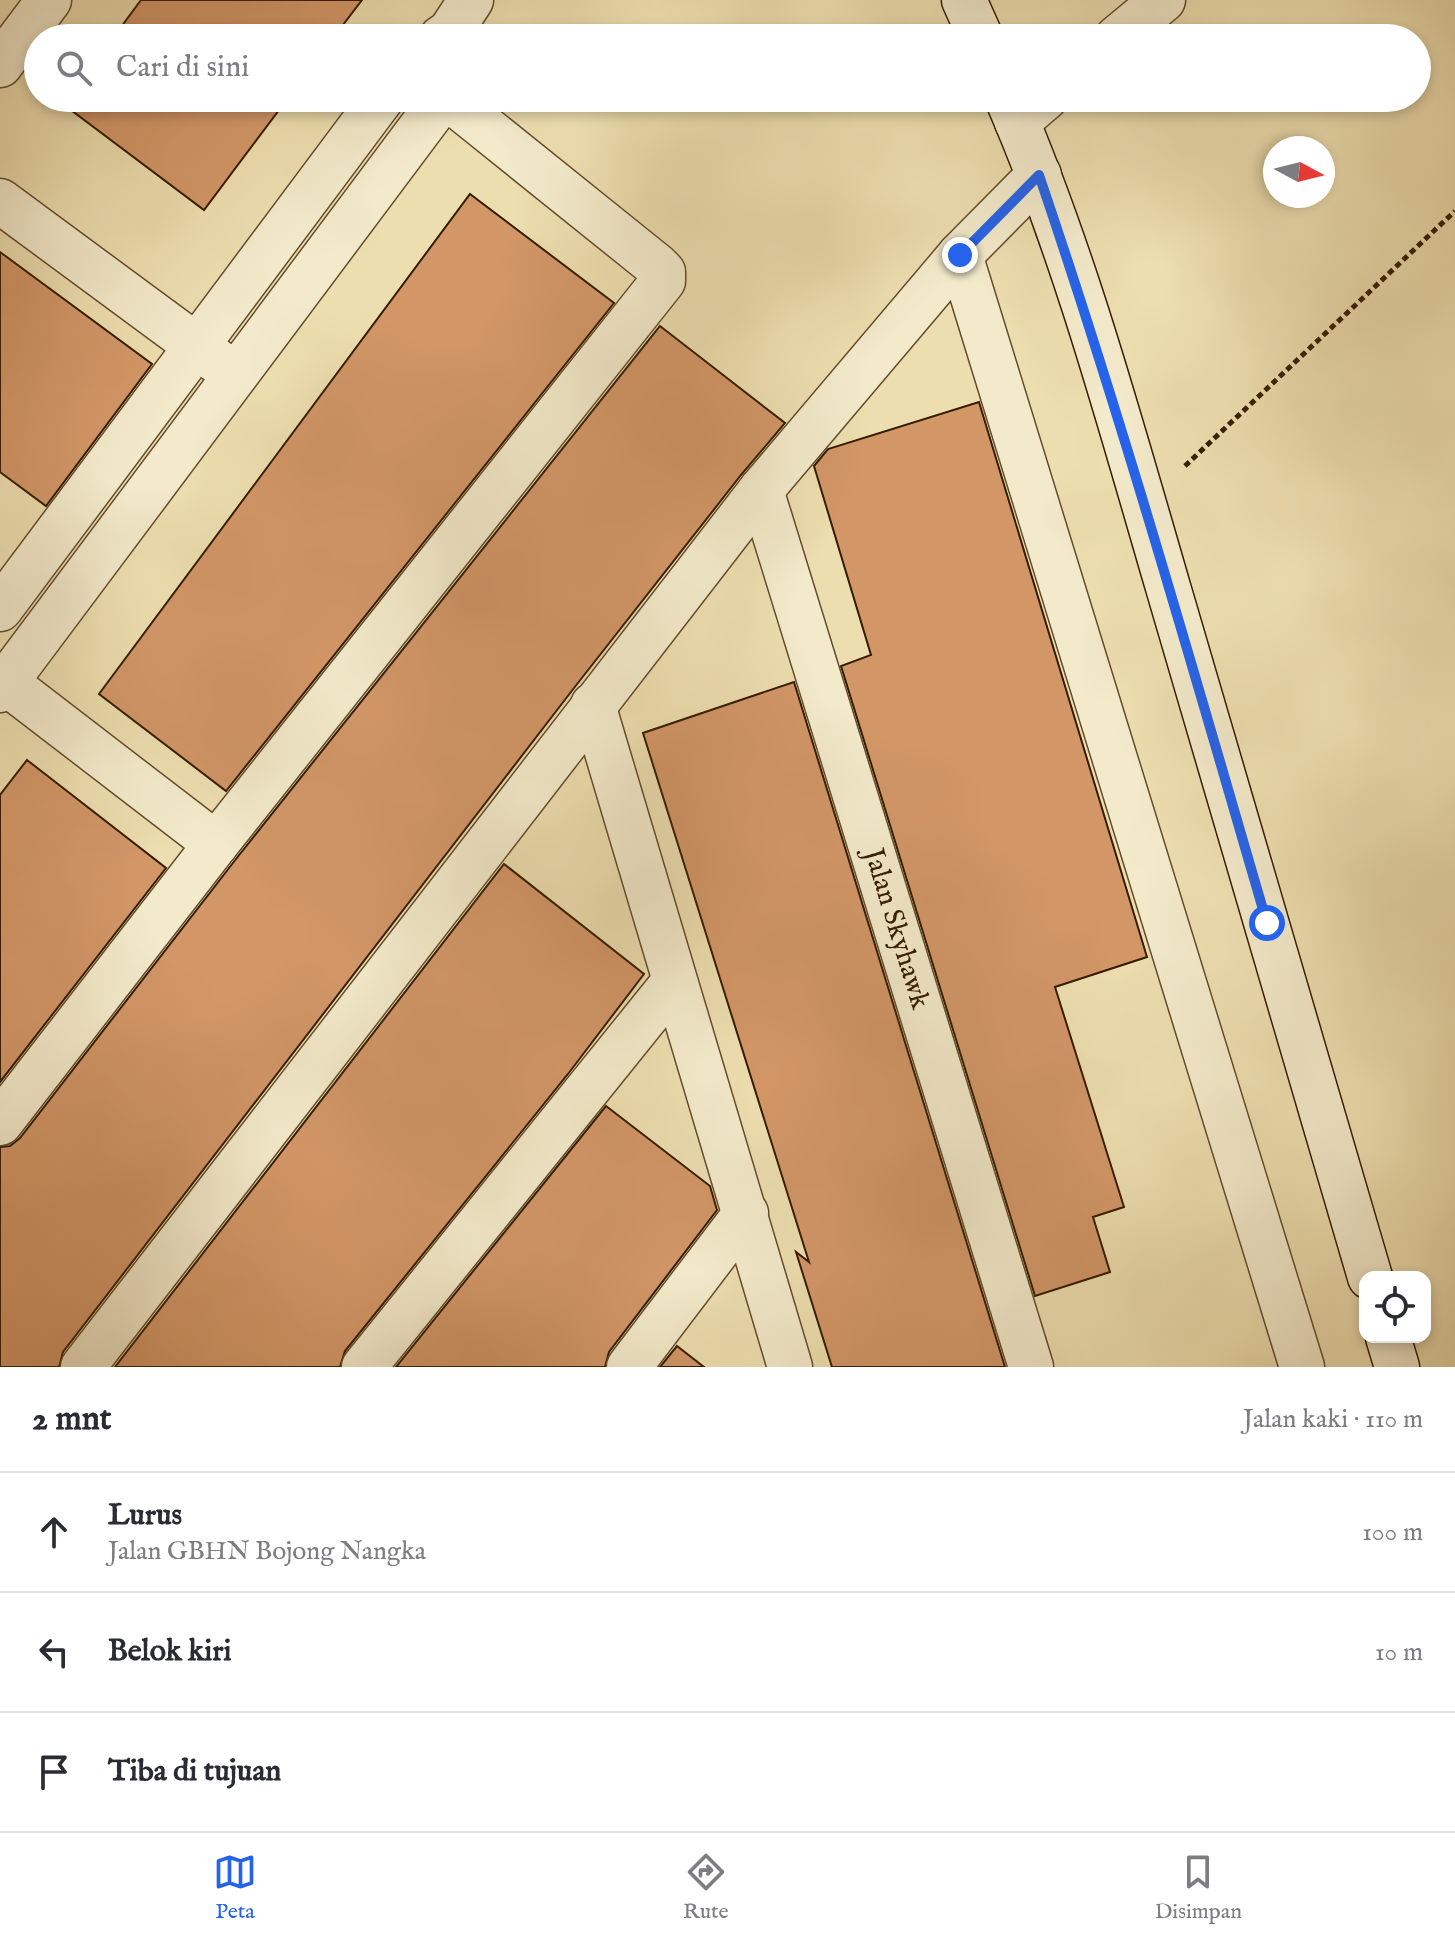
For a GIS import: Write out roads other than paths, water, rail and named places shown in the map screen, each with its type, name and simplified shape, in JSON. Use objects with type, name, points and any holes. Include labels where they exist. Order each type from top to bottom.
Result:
[{"type":"street","points":[[31,24],[49,0]]},
{"type":"street","points":[[964,0],[975,24]]},
{"type":"street","points":[[1134,24],[1163,0]]},
{"type":"street","points":[[0,65],[24,33]]},
{"type":"street","points":[[0,609],[15,557],[197,345],[372,112]]},
{"type":"street","points":[[216,844],[2,683],[435,112]]},
{"type":"street","points":[[0,1123],[216,844],[663,281],[663,272],[657,266],[464,112]]},
{"type":"street","points":[[1024,112],[1039,175],[1144,505],[1368,1271]]},
{"type":"street","points":[[83,1367],[761,490],[960,255],[1039,175]]},
{"type":"street","points":[[0,201],[236,375]]},
{"type":"street","points":[[960,255],[1302,1367]]},
{"type":"street","name":"Jalan Skyhawk","points":[[761,490],[1031,1367]]},
{"type":"street","points":[[15,557],[70,596]]},
{"type":"street","points":[[593,705],[790,1367]]},
{"type":"street","points":[[364,1367],[674,982]]},
{"type":"street","points":[[629,1367],[746,1213]]},
{"type":"street","points":[[1390,1343],[1397,1367]]}]
